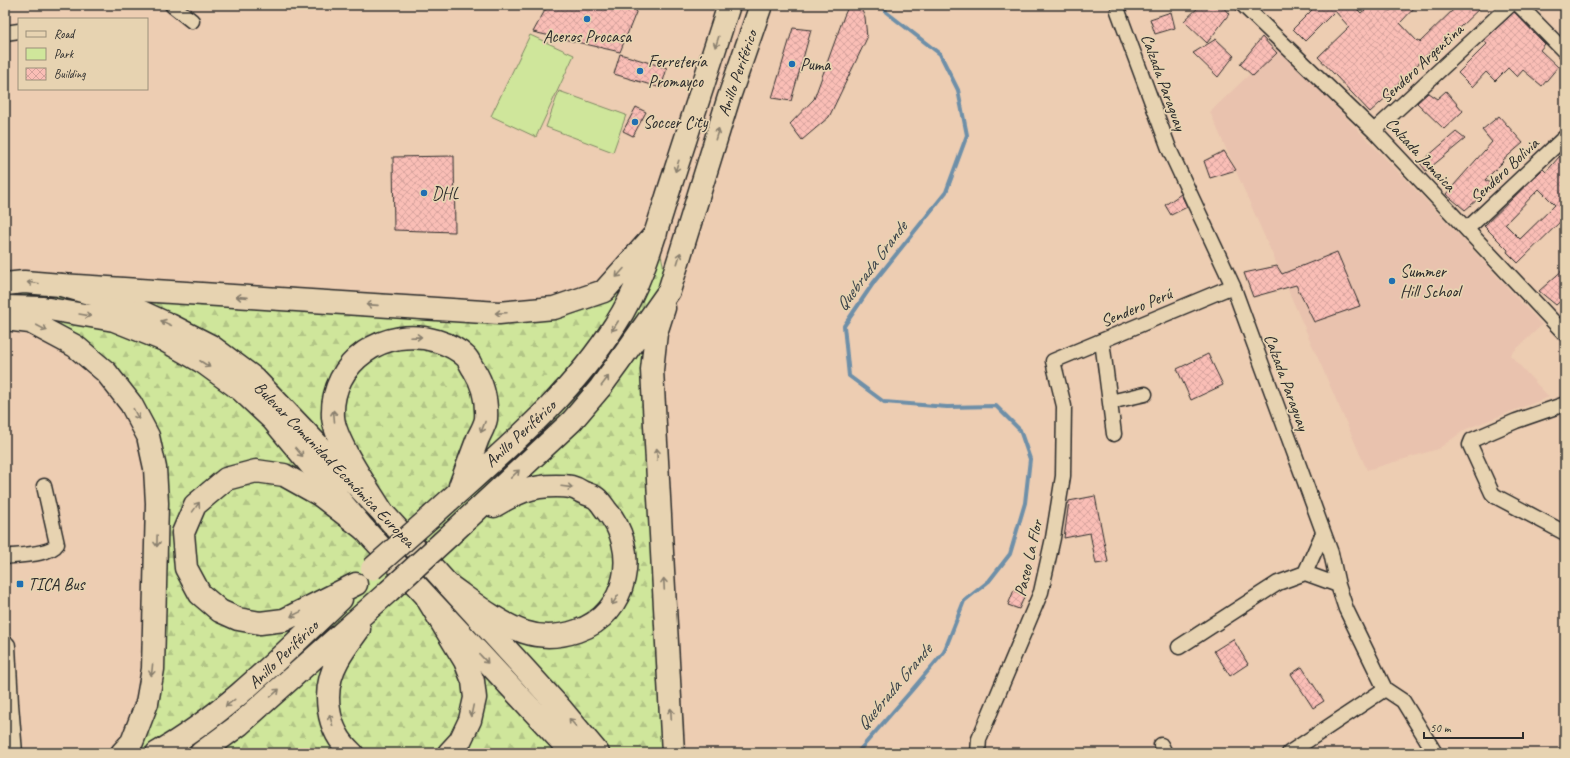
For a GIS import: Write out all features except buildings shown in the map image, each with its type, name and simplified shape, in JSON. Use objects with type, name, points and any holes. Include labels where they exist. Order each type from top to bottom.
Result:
[{"type":"main road","name":"Anillo Periférico","points":[[157,753],[206,721],[244,691],[372,569],[546,411],[572,383],[598,351],[616,325],[632,297],[656,233],[729,5]]},
{"type":"main road","name":"Anillo Periférico","points":[[201,753],[239,725],[466,521],[572,420],[620,362],[669,291],[729,96],[761,5]]},
{"type":"main road","points":[[61,285],[499,313],[554,308],[604,291],[656,233]]},
{"type":"main road","name":"Bulevar Comunidad Económica Europea","points":[[5,284],[24,282],[61,285],[120,302],[211,346],[254,378],[383,513],[562,710],[598,753]]},
{"type":"main road","points":[[669,291],[656,333],[652,370],[673,753]]},
{"type":"main road","name":"Bulevar Comunidad Económica Europea","points":[[5,307],[43,308],[114,320],[164,340],[204,363],[241,390],[273,420],[364,529],[428,600],[572,753]]},
{"type":"main road","points":[[5,319],[30,322],[75,346],[106,372],[131,404],[148,436],[155,468],[157,503],[153,669],[147,704],[132,742],[122,753]]},
{"type":"main road","points":[[383,513],[342,445],[333,418],[335,394],[344,372],[360,355],[377,344],[399,338],[425,337],[448,345],[466,357],[480,380],[485,398],[486,419],[457,492]]},
{"type":"main road","points":[[356,584],[284,620],[260,623],[238,619],[220,611],[200,594],[186,568],[183,533],[195,505],[226,479],[256,472],[284,475],[320,495],[364,529]]},
{"type":"main road","points":[[447,584],[506,625],[524,632],[543,636],[563,636],[586,628],[602,617],[617,597],[624,579],[626,555],[622,534],[612,516],[596,498],[571,487],[543,486],[518,492],[466,521]]},
{"type":"main road","points":[[352,753],[344,747],[333,726],[328,706],[329,685],[337,661],[382,598]]},
{"type":"main road","points":[[428,600],[465,662],[473,681],[474,698],[470,720],[460,741],[449,753]]},
{"type":"main road","points":[[5,646],[6,704],[12,753]]},
{"type":"street","points":[[172,5],[192,21]]},
{"type":"street","name":"Calzada Jamaica","points":[[1243,5],[1374,131],[1467,229],[1562,325]]},
{"type":"street","name":"Sendero Argentina","points":[[1374,131],[1510,5]]},
{"type":"street","points":[[1519,5],[1565,52]]},
{"type":"street","name":"Calzada Paraguay","points":[[1118,11],[1170,151],[1233,286],[1331,553],[1338,585],[1346,608],[1385,689]]},
{"type":"street","points":[[5,33],[18,31]]},
{"type":"street","name":"Sendero Bolivia","points":[[1467,229],[1565,137]]},
{"type":"street","name":"Sendero Perú","points":[[1053,361],[1233,286]]},
{"type":"street","points":[[1102,341],[1114,434]]},
{"type":"street","name":"Paseo La Flor","points":[[978,753],[979,739],[1041,592],[1053,538],[1063,476],[1064,406],[1053,361]]},
{"type":"street","points":[[1110,402],[1145,394]]},
{"type":"street","points":[[1565,404],[1516,421],[1472,440],[1470,445],[1492,493],[1495,496],[1565,533]]},
{"type":"street","points":[[5,557],[46,551],[54,548],[57,544],[44,486]]},
{"type":"street","points":[[1305,573],[1323,533]]},
{"type":"street","points":[[1179,647],[1278,583],[1305,573],[1338,585]]},
{"type":"street","points":[[1289,753],[1385,689],[1403,701],[1435,753]]},
{"type":"shaded area","name":"Summer Hill School","points":[[1278,47],[1460,236],[1542,325],[1510,355],[1549,397],[1466,429],[1438,449],[1367,470],[1210,112]]},
{"type":"green space","points":[[530,35],[574,55],[536,137],[491,116]]},
{"type":"green space","points":[[559,91],[626,115],[613,152],[546,127]]},
{"type":"green space","points":[[656,233],[669,291],[656,333],[674,753],[122,753],[147,703],[155,468],[106,372],[5,318],[5,284],[499,313],[604,291]]},
{"type":"waterway","name":"Quebrada Grande","points":[[857,753],[944,652],[964,601],[989,581],[1010,554],[1025,503],[1030,459],[1020,430],[996,406],[947,407],[884,402],[849,376],[844,326],[874,282],[946,192],[967,135],[958,90],[940,54],[886,12],[885,5]]},
{"type":"place","name":"Aceros Procasa","points":[[587,19]]},
{"type":"place","name":"Puma","points":[[792,64]]},
{"type":"place","name":"Ferretería Promayco","points":[[640,71]]},
{"type":"place","name":"Soccer City","points":[[635,122]]},
{"type":"place","name":"DHL","points":[[424,193]]},
{"type":"place","name":"Summer Hill School","points":[[1392,281]]},
{"type":"place","name":"TICA Bus","points":[[20,584]]}]
